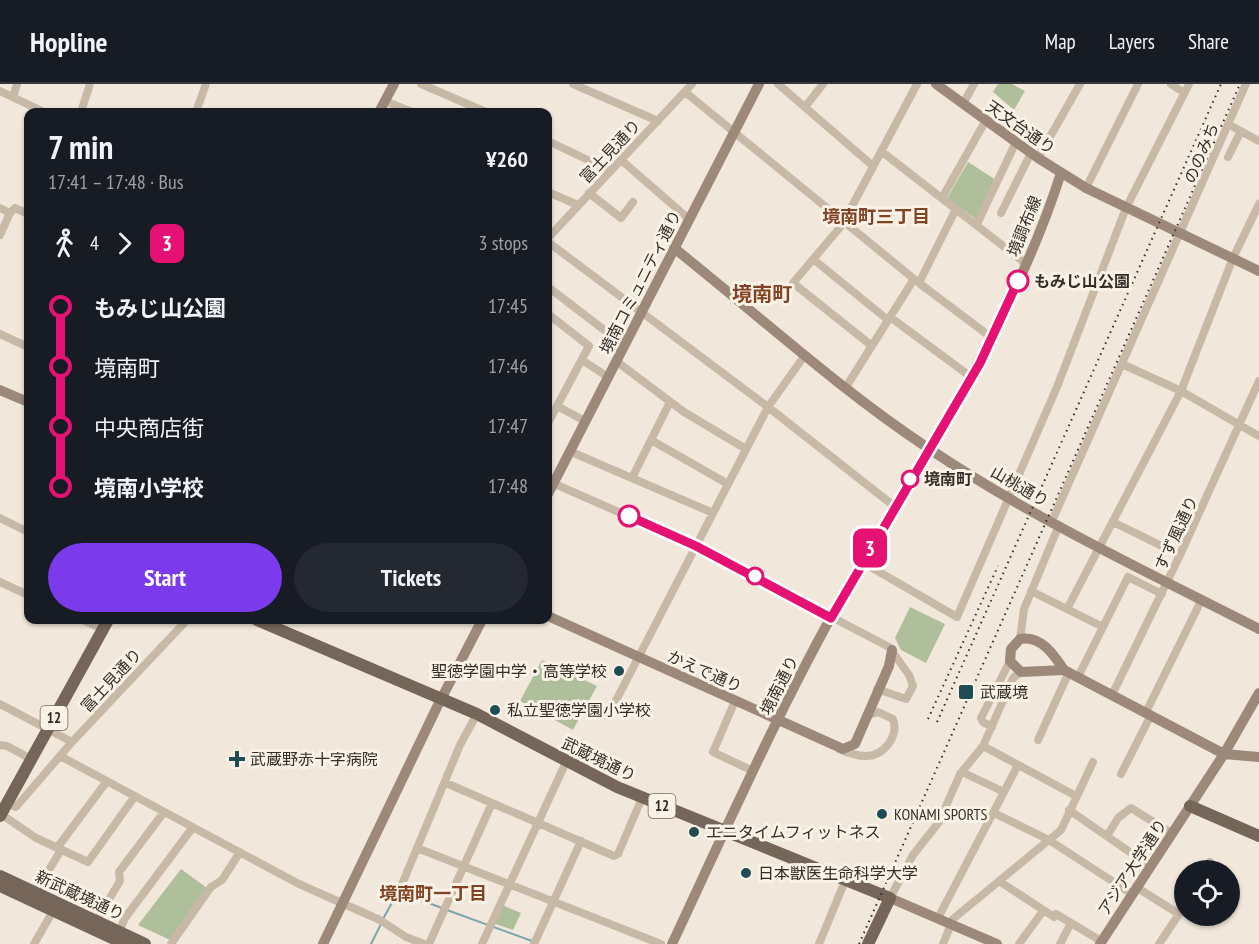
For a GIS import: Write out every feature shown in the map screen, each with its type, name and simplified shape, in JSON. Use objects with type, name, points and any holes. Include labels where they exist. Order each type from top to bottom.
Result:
[{"type":"main road","name":"12","points":[[2,811],[105,624]]},
{"type":"main road","name":"武蔵境通り","points":[[266,624],[477,714],[566,762],[642,798],[890,898]]},
{"type":"main road","points":[[1190,806],[1259,836]]},
{"type":"main road","name":"新武蔵境通り","points":[[0,876],[145,944]]},
{"type":"main road","name":"新武蔵境通り","points":[[0,886],[125,944]]},
{"type":"main road","points":[[868,944],[890,898]]},
{"type":"street","points":[[13,98],[17,84]]},
{"type":"street","points":[[82,108],[90,84]]},
{"type":"street","points":[[197,108],[206,84]]},
{"type":"street","points":[[382,108],[394,84]]},
{"type":"street","points":[[422,84],[477,108]]},
{"type":"street","points":[[573,84],[658,121]]},
{"type":"street","name":"境南コミュニティ通り","points":[[552,479],[585,421],[759,84]]},
{"type":"street","points":[[778,84],[873,166]]},
{"type":"street","points":[[805,107],[823,84]]},
{"type":"street","points":[[872,346],[794,283],[844,221],[917,84]]},
{"type":"street","name":"天文台通り","points":[[936,84],[1034,155],[1086,188],[1259,271]]},
{"type":"street","points":[[963,104],[974,84]]},
{"type":"street","points":[[1001,213],[1034,155],[1080,84]]},
{"type":"street","points":[[1086,188],[1137,84]]},
{"type":"street","points":[[1171,84],[1183,92]]},
{"type":"street","points":[[862,562],[957,617],[1076,341],[1126,208],[1189,84]]},
{"type":"street","name":"ののみち","points":[[1020,639],[1024,609],[1056,523],[1122,364],[1246,84]]},
{"type":"street","points":[[689,86],[734,132],[917,281],[992,338]]},
{"type":"street","name":"富士見通り","points":[[552,227],[589,194],[689,86]]},
{"type":"street","points":[[0,91],[35,108]]},
{"type":"street","points":[[386,101],[403,108]]},
{"type":"street","points":[[942,198],[986,120]]},
{"type":"street","points":[[1228,124],[1259,141]]},
{"type":"street","points":[[1228,158],[1241,130]]},
{"type":"street","points":[[977,224],[1016,142]]},
{"type":"street","points":[[552,143],[611,171]]},
{"type":"street","points":[[881,151],[1025,263]]},
{"type":"street","points":[[621,160],[689,219]]},
{"type":"street","name":"境調布線","points":[[929,449],[992,338],[1061,173]]},
{"type":"street","points":[[552,194],[578,205]]},
{"type":"street","points":[[589,194],[621,218],[633,202]]},
{"type":"street","points":[[1067,609],[1181,391],[1233,258],[1259,204]]},
{"type":"street","points":[[0,208],[10,213]]},
{"type":"street","points":[[0,235],[10,213],[15,208],[24,212]]},
{"type":"street","points":[[846,387],[889,319],[917,281],[956,208]]},
{"type":"street","points":[[552,245],[768,407],[894,506]]},
{"type":"street","name":"山桃通り","points":[[674,248],[846,387],[929,449],[1009,498],[1259,629]]},
{"type":"street","points":[[813,259],[889,319],[971,377]]},
{"type":"street","points":[[552,290],[624,345]]},
{"type":"street","points":[[552,317],[589,346],[552,415]]},
{"type":"street","points":[[0,334],[24,345]]},
{"type":"street","points":[[608,716],[768,407],[805,354]]},
{"type":"street","points":[[582,360],[608,377]]},
{"type":"street","points":[[616,361],[670,402],[746,449]]},
{"type":"street","points":[[1122,364],[1181,391],[1259,436]]},
{"type":"street","name":"すず風通り","points":[[1112,695],[1168,582],[1259,381]]},
{"type":"street","points":[[0,390],[24,400]]},
{"type":"street","points":[[632,478],[670,402]]},
{"type":"street","points":[[557,406],[585,421]]},
{"type":"street","points":[[651,440],[728,484]]},
{"type":"street","name":"境南通り","points":[[672,944],[723,831],[778,720],[862,562],[929,449]]},
{"type":"street","points":[[569,451],[713,513]]},
{"type":"street","points":[[552,483],[696,546],[892,650],[913,687],[908,698],[905,699],[877,689]]},
{"type":"street","points":[[0,518],[24,530]]},
{"type":"street","points":[[1113,522],[1180,555]]},
{"type":"street","points":[[1038,740],[1070,673],[1103,627],[1128,578],[1162,594]]},
{"type":"street","points":[[0,582],[24,593]]},
{"type":"street","points":[[1031,591],[1103,627]]},
{"type":"street","points":[[1121,774],[1202,600]]},
{"type":"street","name":"かえで通り","points":[[552,618],[838,748]]},
{"type":"street","name":"富士見通り","points":[[2,811],[16,807],[72,742],[184,624]]},
{"type":"street","points":[[323,944],[441,699],[480,624]]},
{"type":"street","points":[[992,727],[982,722],[981,718],[1010,661],[1011,649],[1020,639],[1033,639],[1044,645],[1070,673],[1224,754],[1259,757]]},
{"type":"street","points":[[838,748],[846,749],[855,744],[869,715],[877,689],[889,666],[892,650]]},
{"type":"street","points":[[1051,672],[1057,660]]},
{"type":"street","points":[[1010,661],[1021,672]]},
{"type":"street","points":[[890,898],[913,855],[939,822],[962,772],[983,746],[1013,678],[1021,672],[1070,673]]},
{"type":"street","points":[[1190,806],[1224,754],[1259,693]]},
{"type":"street","points":[[735,701],[713,752],[753,771]]},
{"type":"street","points":[[0,705],[72,742]]},
{"type":"street","points":[[838,748],[862,756],[880,752],[889,743],[896,729],[890,716],[878,712],[869,715]]},
{"type":"street","points":[[400,889],[460,745],[477,714]]},
{"type":"street","points":[[855,744],[862,756]]},
{"type":"street","points":[[0,745],[7,746],[31,759]]},
{"type":"street","points":[[983,746],[1076,796]]},
{"type":"street","points":[[60,756],[240,852],[383,922],[404,940],[424,944]]},
{"type":"street","points":[[482,944],[566,762]]},
{"type":"street","points":[[943,944],[950,924],[1061,830],[1093,762]]},
{"type":"street","points":[[938,918],[1018,765]]},
{"type":"street","points":[[962,772],[1004,792]]},
{"type":"street","points":[[35,893],[59,849],[107,781]]},
{"type":"street","points":[[446,783],[614,856],[618,854],[642,798]]},
{"type":"street","points":[[2,811],[36,838],[88,862],[135,796]]},
{"type":"street","points":[[429,944],[492,803]]},
{"type":"street","name":"アジア大学通り","points":[[1100,943],[1190,806]]},
{"type":"street","points":[[1107,836],[1118,818],[1131,808],[1171,833]]},
{"type":"street","points":[[1070,810],[1150,866]]},
{"type":"street","points":[[96,921],[120,880],[119,872],[165,812]]},
{"type":"street","points":[[994,813],[1049,840],[1134,891],[1174,911]]},
{"type":"street","points":[[118,932],[125,918],[193,827]]},
{"type":"street","points":[[535,941],[581,841]]},
{"type":"street","points":[[417,848],[660,944]]},
{"type":"street","points":[[171,944],[211,887],[222,880],[240,852]]},
{"type":"street","points":[[819,944],[846,880]]},
{"type":"street","points":[[999,881],[1043,911],[1071,922],[1100,943]]},
{"type":"street","name":"武蔵境通り","points":[[890,898],[997,944]]},
{"type":"street","points":[[34,944],[53,911]]},
{"type":"street","points":[[1019,944],[1043,911]]},
{"type":"street","points":[[1060,944],[1071,922]]},
{"type":"street","points":[[1160,944],[1174,922]]},
{"type":"green space","points":[[998,84],[1012,84],[1025,91],[1014,110],[993,92]]},
{"type":"green space","points":[[968,162],[996,180],[977,220],[947,198]]},
{"type":"green space","points":[[910,607],[945,624],[926,663],[901,650],[895,638]]},
{"type":"green space","points":[[542,660],[597,686],[573,730],[520,701]]},
{"type":"green space","points":[[181,869],[207,888],[170,940],[138,925]]},
{"type":"green space","points":[[502,905],[521,913],[513,930],[493,923]]},
{"type":"waterway","points":[[383,919],[395,897],[404,894],[442,908]]},
{"type":"waterway","points":[[447,910],[532,941]]},
{"type":"waterway","points":[[371,944],[381,924]]},
{"type":"railway","points":[[937,722],[1221,84]]},
{"type":"railway","points":[[859,944],[1240,84]]},
{"type":"railway","points":[[928,719],[998,566]]},
{"type":"bus line","name":"3","points":[[629,516],[696,546],[831,618],[894,506],[937,438],[980,363],[1018,281]]},
{"type":"place","name":"もみじ山公園","points":[[1018,281]]},
{"type":"place","name":"境南町","points":[[910,479]]},
{"type":"place","name":"聖徳学園中学・高等学校","points":[[619,671]]},
{"type":"place","name":"武蔵境","points":[[966,692]]},
{"type":"place","name":"私立聖徳学園小学校","points":[[495,710]]},
{"type":"place","name":"武蔵野赤十字病院","points":[[237,759]]},
{"type":"place","name":"KONAMI SPORTS","points":[[882,814]]},
{"type":"place","name":"エニタイムフィットネス","points":[[694,832]]},
{"type":"place","name":"日本獣医生命科学大学","points":[[746,873]]},
{"type":"district","name":"境南町三丁目","points":[[876,217]]},
{"type":"district","name":"境南町","points":[[762,294]]},
{"type":"district","name":"境南町一丁目","points":[[433,894]]}]
